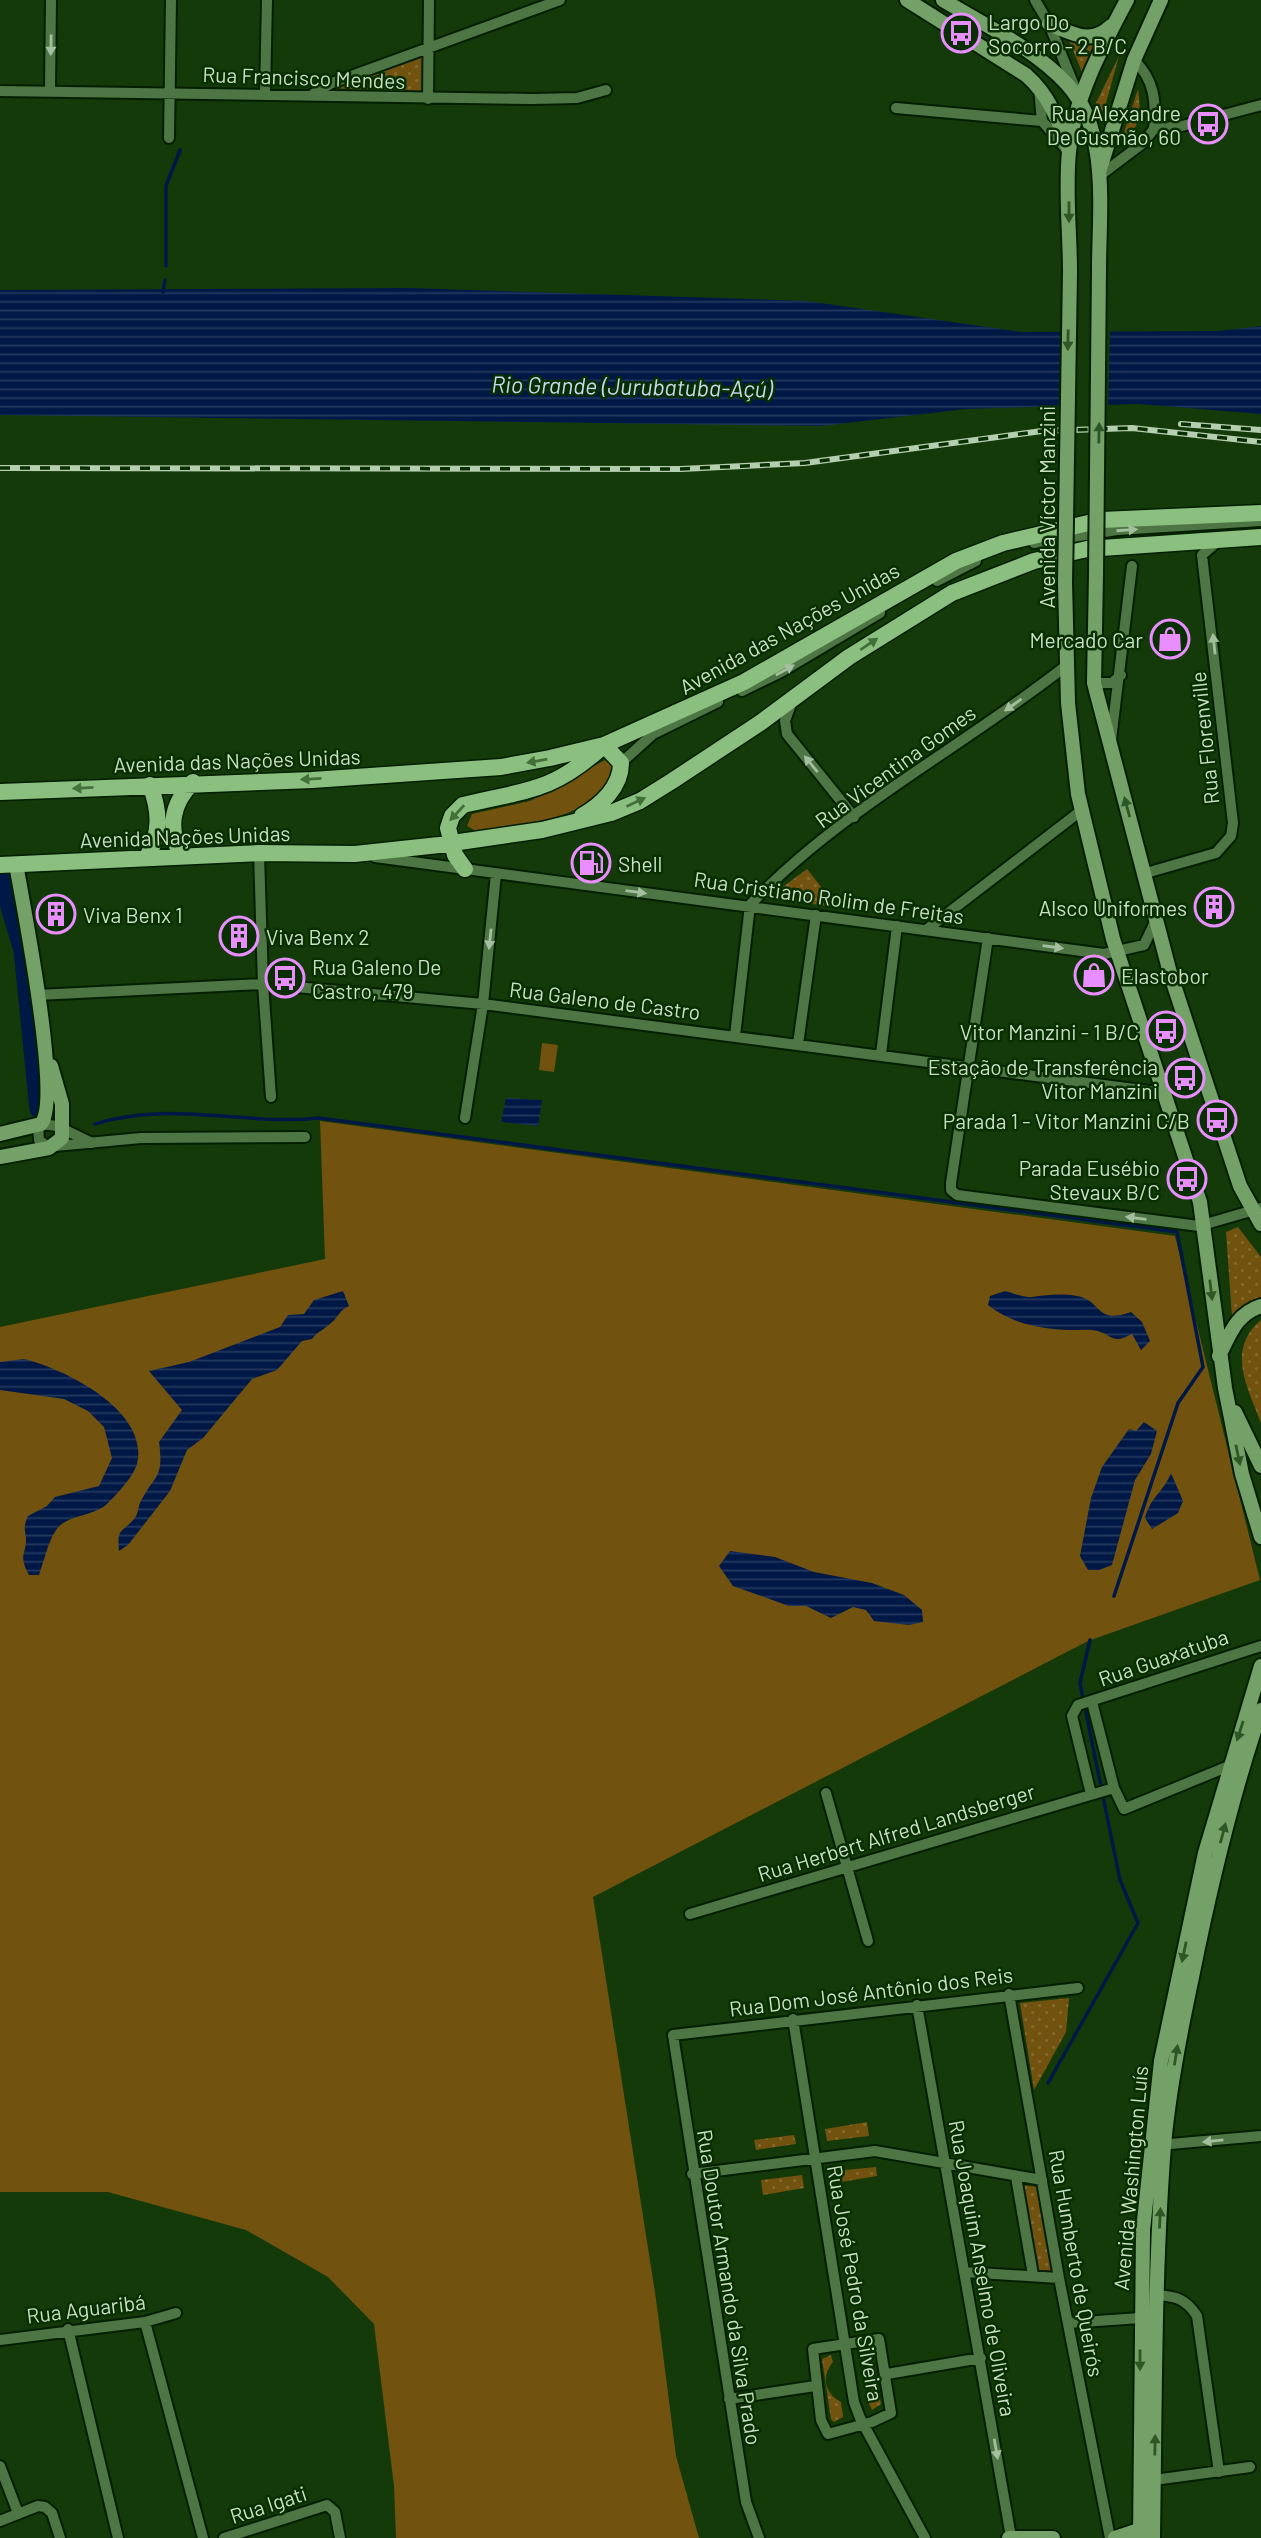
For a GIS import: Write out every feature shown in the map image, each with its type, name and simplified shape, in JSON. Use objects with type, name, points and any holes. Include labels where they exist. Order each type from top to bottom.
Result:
[{"type":"highway","name":"Avenida das Nações Unidas","points":[[0,792],[193,782],[312,780],[501,767],[604,745],[744,682],[775,661],[956,561],[1003,543],[1101,520],[1261,513]]},
{"type":"highway","points":[[355,854],[450,844],[571,823],[611,813],[640,801],[849,657],[940,600],[1034,561],[1087,548],[1261,537]]},
{"type":"highway","points":[[465,869],[450,844],[449,822],[463,805],[536,790],[582,765],[604,745],[621,763],[615,786],[605,799],[571,823]]},
{"type":"highway","points":[[181,856],[173,832],[172,814],[182,793],[193,782]]},
{"type":"highway","points":[[147,858],[158,832],[156,800],[150,785]]},
{"type":"highway","name":"Avenida Nações Unidas","points":[[7,865],[260,853],[355,854]]},
{"type":"main road","points":[[907,0],[1026,75],[1038,86],[1049,101],[1069,152]]},
{"type":"main road","points":[[943,0],[1039,59],[1067,84],[1080,102],[1090,126],[1098,176],[1099,269],[1094,683],[1146,873],[1156,920],[1217,1120],[1240,1186],[1259,1214]]},
{"type":"main road","points":[[1069,152],[1080,102],[1127,0]]},
{"type":"main road","points":[[1098,176],[1134,60],[1161,0]]},
{"type":"main road","points":[[1049,24],[1090,38],[1102,35],[1116,20]]},
{"type":"main road","name":"Avenida Víctor Manzini","points":[[1069,152],[1070,272],[1065,583],[1070,732],[1082,810],[1119,953],[1200,1202],[1225,1388]]},
{"type":"main road","points":[[0,1134],[39,1125],[48,1114],[46,1052],[37,995],[7,865]]},
{"type":"main road","points":[[0,1157],[52,1147],[62,1138],[64,1129],[57,1082],[46,1052]]},
{"type":"main road","points":[[1219,1356],[1236,1321],[1250,1309],[1261,1306]]},
{"type":"main road","points":[[1225,1388],[1261,1466]]},
{"type":"main road","points":[[1225,1388],[1242,1474],[1261,1537]]},
{"type":"main road","name":"Avenida Washington Luís","points":[[1153,2538],[1157,2145],[1161,2062],[1205,1853],[1261,1666]]},
{"type":"main road","name":"Avenida Washington Luís","points":[[1139,2534],[1140,2318],[1157,2145],[1212,1877],[1254,1748],[1261,1710]]},
{"type":"main road","points":[[1115,2538],[1139,2534]]},
{"type":"main road","points":[[1010,2538],[1053,2538]]},
{"type":"street","points":[[50,91],[51,0]]},
{"type":"street","points":[[169,138],[172,0]]},
{"type":"street","points":[[265,94],[267,0]]},
{"type":"street","points":[[428,99],[429,0]]},
{"type":"street","points":[[313,94],[331,83],[560,0]]},
{"type":"street","points":[[1035,0],[1049,24],[1080,102]]},
{"type":"street","points":[[1098,176],[1143,144],[1154,129],[1154,90],[1147,75],[1134,60]]},
{"type":"street","points":[[1038,86],[1042,121],[1069,152]]},
{"type":"street","name":"Rua Francisco Mendes","points":[[0,91],[313,94],[340,98],[567,99],[606,90]]},
{"type":"street","points":[[1154,129],[1182,126],[1261,104]]},
{"type":"street","points":[[896,108],[1042,121]]},
{"type":"street","points":[[621,763],[653,734],[781,672],[929,585],[997,552],[1034,543],[1117,530],[1261,521]]},
{"type":"street","name":"Rua Florenville","points":[[1146,873],[1216,853],[1231,836],[1233,824],[1202,555],[1221,539]]},
{"type":"street","points":[[1110,746],[1121,675],[1132,566]]},
{"type":"street","name":"Rua Vicentina Gomes","points":[[750,905],[771,882],[854,817],[1068,664]]},
{"type":"street","points":[[1094,683],[1107,685],[1121,675]]},
{"type":"street","points":[[793,698],[785,721],[787,734],[854,817]]},
{"type":"street","points":[[926,930],[1082,810]]},
{"type":"street","points":[[260,853],[263,984],[271,1097]]},
{"type":"street","name":"Rua Cristiano Rolim de Freitas","points":[[355,854],[1104,954],[1119,953]]},
{"type":"street","points":[[465,1118],[483,1004],[496,874]]},
{"type":"street","points":[[735,1036],[750,905]]},
{"type":"street","points":[[798,1044],[816,915]]},
{"type":"street","points":[[1119,953],[1144,945],[1156,920]]},
{"type":"street","points":[[881,1054],[897,926]]},
{"type":"street","points":[[988,938],[951,1183],[957,1195],[1203,1226],[1259,1214]]},
{"type":"street","name":"Rua Galeno de Castro","points":[[37,995],[263,984],[483,1004],[1164,1093]]},
{"type":"street","points":[[92,1143],[64,1129],[39,1125],[39,1140],[52,1147],[92,1143],[141,1138],[305,1137]]},
{"type":"street","name":"Rua Guaxatuba","points":[[1092,1794],[1072,1716],[1078,1705],[1261,1646]]},
{"type":"street","points":[[1091,1702],[1110,1789],[1121,1807],[1128,1810],[1229,1766]]},
{"type":"street","name":"Rua Herbert Alfred Landsberger","points":[[690,1914],[1110,1789]]},
{"type":"street","points":[[826,1793],[868,1941]]},
{"type":"street","name":"Rua Dom José Antônio dos Reis","points":[[671,2040],[677,2033],[1078,1988]]},
{"type":"street","name":"Rua Humberto de Queirós","points":[[1009,1994],[1059,2278],[1110,2538]]},
{"type":"street","name":"Rua Joaquim Anselmo de Oliveira","points":[[918,2005],[1010,2538]]},
{"type":"street","name":"Rua José Pedro da Silveira","points":[[793,2019],[854,2402],[863,2424],[925,2538]]},
{"type":"street","name":"Rua Doutor Armando da Silva Prado","points":[[671,2040],[746,2502],[759,2538]]},
{"type":"street","points":[[1157,2145],[1261,2136]]},
{"type":"street","points":[[692,2174],[876,2151],[1042,2180]]},
{"type":"street","points":[[1016,2177],[1033,2274]]},
{"type":"street","points":[[964,2272],[1033,2274],[1059,2278]]},
{"type":"street","points":[[1156,2295],[1175,2296],[1189,2303],[1197,2316],[1219,2472]]},
{"type":"street","name":"Rua Aguaribá","points":[[0,2340],[68,2329],[145,2322],[176,2313]]},
{"type":"street","points":[[1068,2323],[1140,2318]]},
{"type":"street","points":[[145,2322],[203,2538]]},
{"type":"street","points":[[68,2329],[118,2538]]},
{"type":"street","points":[[879,2339],[887,2374],[891,2413],[835,2433],[827,2433],[821,2420],[815,2386],[813,2349],[879,2339]]},
{"type":"street","points":[[887,2374],[981,2358]]},
{"type":"street","points":[[729,2399],[815,2386]]},
{"type":"street","points":[[0,2466],[18,2513]]},
{"type":"street","points":[[1154,2480],[1250,2468]]},
{"type":"street","name":"Rua Igati","points":[[223,2538],[327,2505],[335,2512],[340,2538]]},
{"type":"street","points":[[0,2521],[18,2513],[45,2507],[52,2513],[61,2538]]},
{"type":"shaded area","points":[[1066,33],[1103,36],[1084,77]]},
{"type":"shaded area","points":[[422,53],[423,93],[330,88]]},
{"type":"shaded area","points":[[1119,56],[1102,117],[1094,107]]},
{"type":"shaded area","points":[[1138,89],[1139,112],[1136,126],[1121,142]]},
{"type":"shaded area","points":[[607,759],[614,769],[605,787],[575,810],[536,822],[476,831],[467,826],[472,814],[530,801]]},
{"type":"shaded area","points":[[807,869],[837,907],[787,901],[780,896],[780,889]]},
{"type":"shaded area","points":[[542,1043],[558,1045],[554,1072],[539,1070]]},
{"type":"shaded area","points":[[320,1121],[1175,1236],[1260,1580],[1088,1641],[593,1897],[656,2299],[676,2456],[699,2538],[396,2538],[394,2486],[374,2324],[328,2277],[246,2230],[108,2192],[0,2192],[0,1327],[325,1259]]},
{"type":"shaded area","points":[[1238,1227],[1261,1257],[1261,1299],[1232,1317],[1226,1232]]},
{"type":"shaded area","points":[[1261,1320],[1261,1423],[1246,1382],[1242,1356],[1250,1332]]},
{"type":"shaded area","points":[[1069,1998],[1066,2032],[1034,2090],[1020,2003]]},
{"type":"shaded area","points":[[867,2122],[869,2136],[827,2141],[825,2129]]},
{"type":"shaded area","points":[[794,2135],[796,2144],[756,2150],[754,2140]]},
{"type":"shaded area","points":[[876,2167],[877,2176],[835,2183],[835,2171]]},
{"type":"shaded area","points":[[802,2175],[804,2188],[763,2195],[761,2180]]},
{"type":"shaded area","points":[[1020,2185],[1039,2187],[1054,2272],[1035,2271]]},
{"type":"shaded area","points":[[870,2350],[881,2404],[872,2410],[866,2397],[872,2389],[874,2377],[860,2352]]},
{"type":"shaded area","points":[[831,2355],[833,2362],[827,2373],[826,2384],[831,2394],[841,2402],[843,2417],[834,2422],[831,2419],[822,2359]]},
{"type":"water","name":"Rio Grande (Jurubatuba-Açú)","points":[[408,288],[807,301],[1021,332],[1219,331],[1261,326],[1261,414],[1138,404],[966,409],[821,426],[0,415],[0,290]]},
{"type":"water","points":[[506,1098],[542,1100],[538,1126],[501,1122]]},
{"type":"water","points":[[343,1291],[349,1306],[312,1339],[302,1341],[277,1370],[252,1379],[203,1438],[187,1450],[170,1491],[128,1545],[119,1551],[119,1534],[135,1517],[145,1493],[157,1476],[160,1463],[159,1442],[182,1410],[149,1371],[189,1362],[280,1327],[288,1315],[304,1314],[314,1300]]},
{"type":"water","points":[[1005,1291],[1029,1297],[1060,1294],[1077,1296],[1111,1316],[1131,1312],[1142,1322],[1150,1341],[1141,1350],[1132,1334],[1117,1339],[1095,1330],[1048,1328],[1017,1321],[988,1305],[990,1296]]},
{"type":"water","points":[[24,1359],[61,1372],[101,1395],[118,1410],[131,1427],[138,1445],[135,1469],[116,1495],[102,1508],[67,1521],[56,1530],[39,1575],[29,1575],[24,1563],[25,1525],[28,1516],[47,1506],[55,1497],[99,1486],[112,1458],[104,1427],[88,1411],[64,1399],[0,1390],[0,1362]]},
{"type":"water","points":[[1144,1422],[1157,1431],[1151,1454],[1135,1480],[1112,1565],[1099,1570],[1088,1570],[1080,1556],[1091,1498],[1102,1467],[1129,1429],[1136,1431]]},
{"type":"water","points":[[1171,1473],[1183,1501],[1178,1513],[1152,1529],[1145,1518]]},
{"type":"water","points":[[730,1551],[775,1557],[814,1572],[872,1583],[904,1595],[922,1610],[923,1622],[909,1625],[874,1621],[866,1610],[853,1607],[831,1618],[806,1606],[789,1606],[733,1586],[719,1566]]},
{"type":"pier","points":[[1110,328],[1108,408],[1062,410],[1063,329]]},
{"type":"waterway","points":[[166,266],[166,186],[180,150]]},
{"type":"waterway","points":[[163,292],[165,280]]},
{"type":"waterway","points":[[2,881],[23,950],[39,1109]]},
{"type":"waterway","points":[[95,1124],[151,1114],[291,1120],[319,1118],[1177,1232],[1203,1367],[1178,1403],[1114,1596]]},
{"type":"waterway","points":[[1048,2083],[1138,1923],[1120,1880],[1080,1683],[1090,1640]]},
{"type":"railway","points":[[1181,424],[1261,430]]},
{"type":"railway","points":[[0,468],[681,469],[805,463],[1042,431],[1132,428],[1261,442]]},
{"type":"place","name":"Largo Do Socorro - 2 B/C","points":[[961,33]]},
{"type":"place","name":"Rua Alexandre De Gusmão, 60","points":[[1208,124]]},
{"type":"place","name":"Mercado Car","points":[[1170,639]]},
{"type":"place","name":"Shell","points":[[591,863]]},
{"type":"place","name":"Alsco Uniformes","points":[[1214,907]]},
{"type":"place","name":"Viva Benx 1","points":[[56,914]]},
{"type":"place","name":"Viva Benx 2","points":[[239,936]]},
{"type":"place","name":"Elastobor","points":[[1094,975]]},
{"type":"place","name":"Rua Galeno De Castro, 479","points":[[285,978]]},
{"type":"place","name":"Vitor Manzini - 1 B/C","points":[[1166,1031]]},
{"type":"place","name":"Estação de Transferência Vitor Manzini","points":[[1185,1078]]},
{"type":"place","name":"Parada 1 - Vitor Manzini C/B","points":[[1217,1120]]},
{"type":"place","name":"Parada Eusébio Stevaux B/C","points":[[1187,1179]]}]
